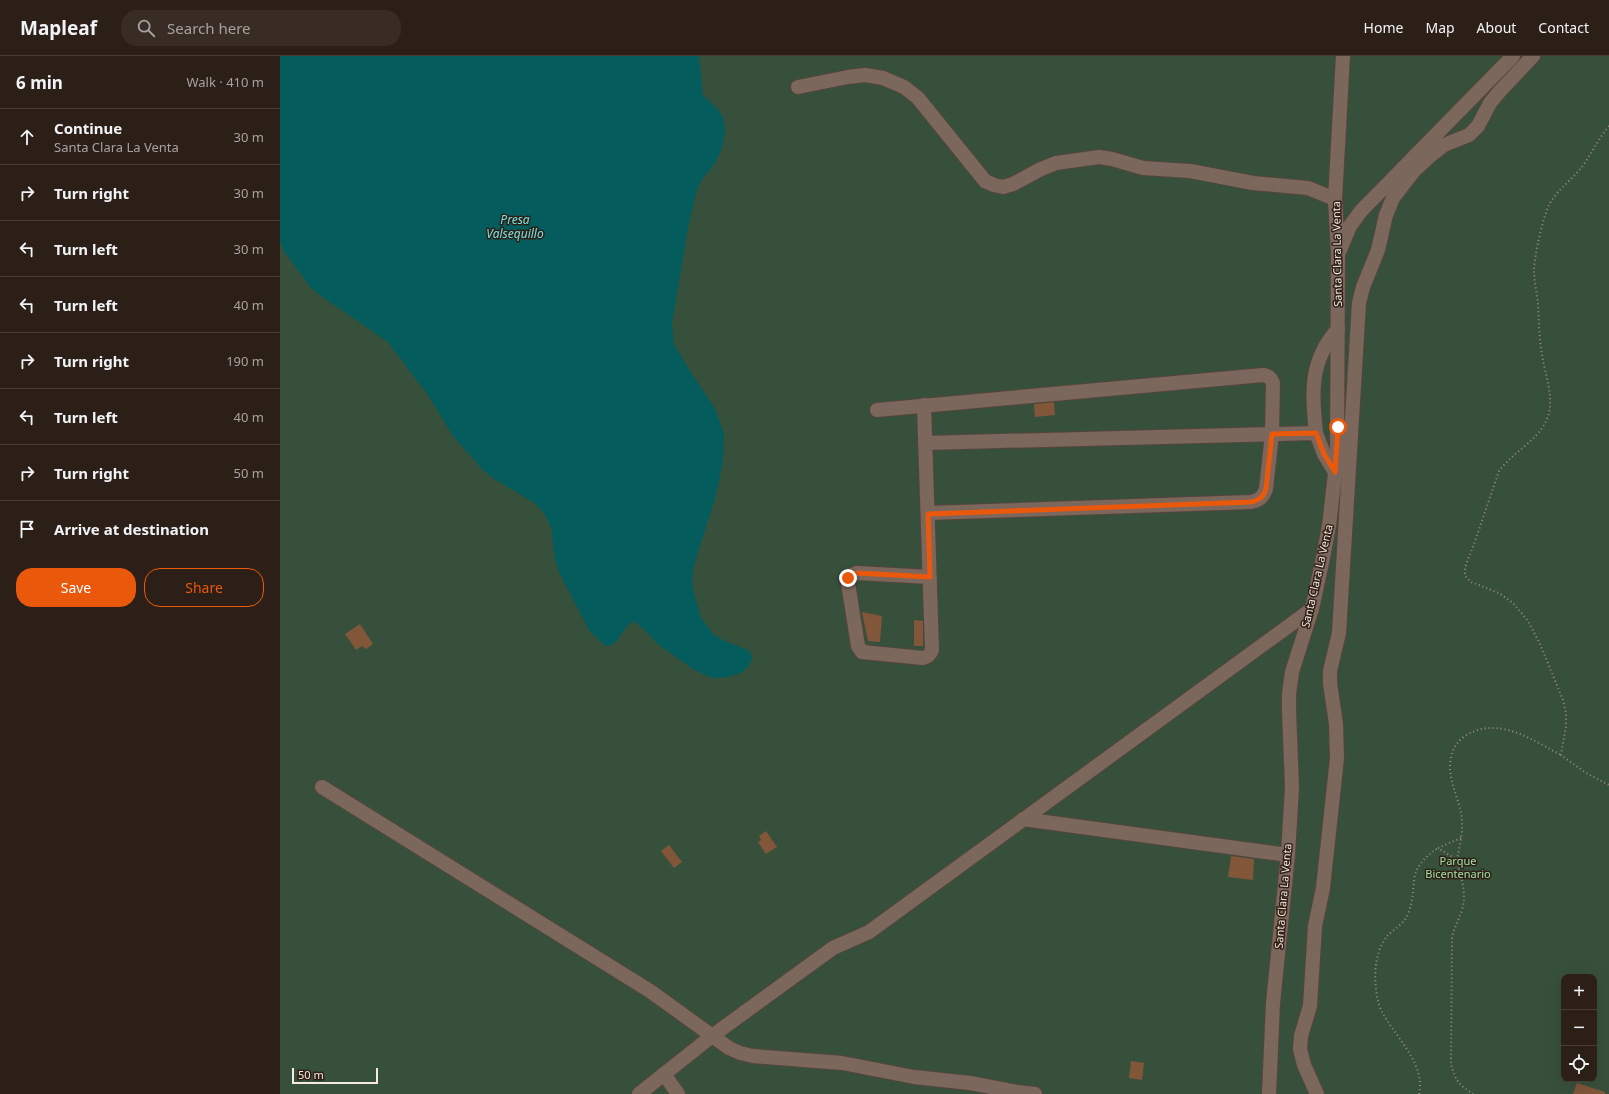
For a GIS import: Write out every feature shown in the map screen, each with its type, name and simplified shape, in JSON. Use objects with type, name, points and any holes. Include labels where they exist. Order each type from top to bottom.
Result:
[{"type":"street","name":"Santa Clara La Venta","points":[[1269,1094],[1273,1003],[1288,855],[1292,787],[1289,694],[1292,672],[1312,609],[1329,526],[1335,472],[1338,427],[1338,253],[1335,198],[1343,56]]},
{"type":"street","points":[[1338,253],[1350,226],[1361,211],[1513,56]]},
{"type":"street","points":[[1317,1094],[1304,1065],[1300,1049],[1301,1036],[1310,1006],[1315,926],[1323,888],[1337,758],[1336,724],[1330,683],[1330,671],[1339,633],[1359,303],[1363,287],[1378,250],[1386,215],[1393,198],[1414,171],[1430,156],[1444,145],[1469,135],[1474,131],[1490,103],[1533,56]]},
{"type":"street","points":[[798,87],[865,75],[883,78],[904,87],[918,98],[985,181],[1003,187],[1013,184],[1056,163],[1100,157],[1112,158],[1143,168],[1190,171],[1253,183],[1308,188],[1335,198]]},
{"type":"street","points":[[1335,472],[1324,454],[1316,433],[1312,398],[1319,358],[1327,341],[1338,329]]},
{"type":"street","points":[[877,410],[1263,375],[1268,376],[1273,384],[1272,434],[1266,489],[1264,496],[1258,500],[1251,502],[928,514]]},
{"type":"street","points":[[924,406],[930,577],[931,654],[927,658],[922,658],[866,653],[860,650],[848,578],[857,573],[930,577]]},
{"type":"street","points":[[925,443],[1316,433]]},
{"type":"street","points":[[639,1094],[712,1036],[832,948],[869,932],[1312,609]]},
{"type":"street","points":[[322,787],[594,956],[650,992],[729,1048],[740,1053],[753,1056],[842,1063],[914,1077],[970,1083],[1035,1094]]},
{"type":"street","points":[[1023,819],[1288,855]]},
{"type":"street","points":[[664,1074],[678,1094]]},
{"type":"path","points":[[1562,755],[1566,726],[1566,712],[1563,700],[1531,627],[1513,603],[1499,593],[1471,582],[1466,576],[1465,567],[1499,471],[1504,464],[1539,432],[1547,421],[1550,407],[1549,389],[1538,330],[1538,304],[1534,272],[1546,212],[1556,194],[1585,163],[1597,142],[1609,126]]},
{"type":"path","points":[[1473,1094],[1462,1087],[1454,1077],[1451,1064],[1452,936],[1455,923],[1461,911],[1464,900],[1464,888],[1457,860],[1462,821],[1452,782],[1450,765],[1452,749],[1459,741],[1471,732],[1484,728],[1501,728],[1517,732],[1562,755],[1586,773],[1609,785]]},
{"type":"path","points":[[1419,1094],[1421,1086],[1419,1073],[1414,1062],[1381,1009],[1377,993],[1376,966],[1380,950],[1386,937],[1402,923],[1407,915],[1417,867],[1426,856],[1438,848],[1461,838]]},
{"type":"path","points":[[1438,848],[1457,860]]},
{"type":"green space","name":"Parque Bicentenario","points":[[280,56],[1609,56],[1609,1094],[280,1094]]},
{"type":"water","name":"Presa Valsequillo","points":[[280,56],[699,56],[703,95],[723,117],[725,131],[722,148],[714,165],[703,178],[697,189],[687,233],[672,323],[674,344],[714,407],[724,433],[723,462],[715,499],[693,568],[692,586],[701,618],[714,635],[748,650],[751,654],[752,658],[750,664],[743,672],[728,677],[709,677],[693,669],[659,645],[637,623],[632,622],[628,625],[615,643],[605,646],[589,630],[559,572],[555,559],[551,527],[545,515],[536,504],[494,479],[482,469],[453,436],[428,395],[388,342],[311,288],[284,251],[280,241]]},
{"type":"building","points":[[1054,402],[1055,415],[1035,417],[1034,404]]},
{"type":"building","points":[[862,612],[882,616],[880,642],[868,641]]},
{"type":"building","points":[[914,620],[923,621],[923,646],[914,646]]},
{"type":"building","points":[[360,624],[373,644],[366,649],[362,646],[356,650],[345,634]]},
{"type":"building","points":[[766,831],[777,847],[766,854],[758,842],[761,840],[759,836]]},
{"type":"building","points":[[669,845],[682,862],[674,868],[661,851]]},
{"type":"building","points":[[1231,856],[1254,859],[1253,880],[1228,877]]},
{"type":"building","points":[[1131,1061],[1144,1063],[1142,1080],[1129,1078]]},
{"type":"building","points":[[1577,1083],[1605,1092],[1605,1094],[1573,1094]]},
{"type":"route","points":[[848,578],[857,573],[930,577],[928,514],[1251,502],[1258,500],[1264,496],[1266,489],[1272,434],[1316,433],[1324,454],[1335,472],[1338,427]]}]
